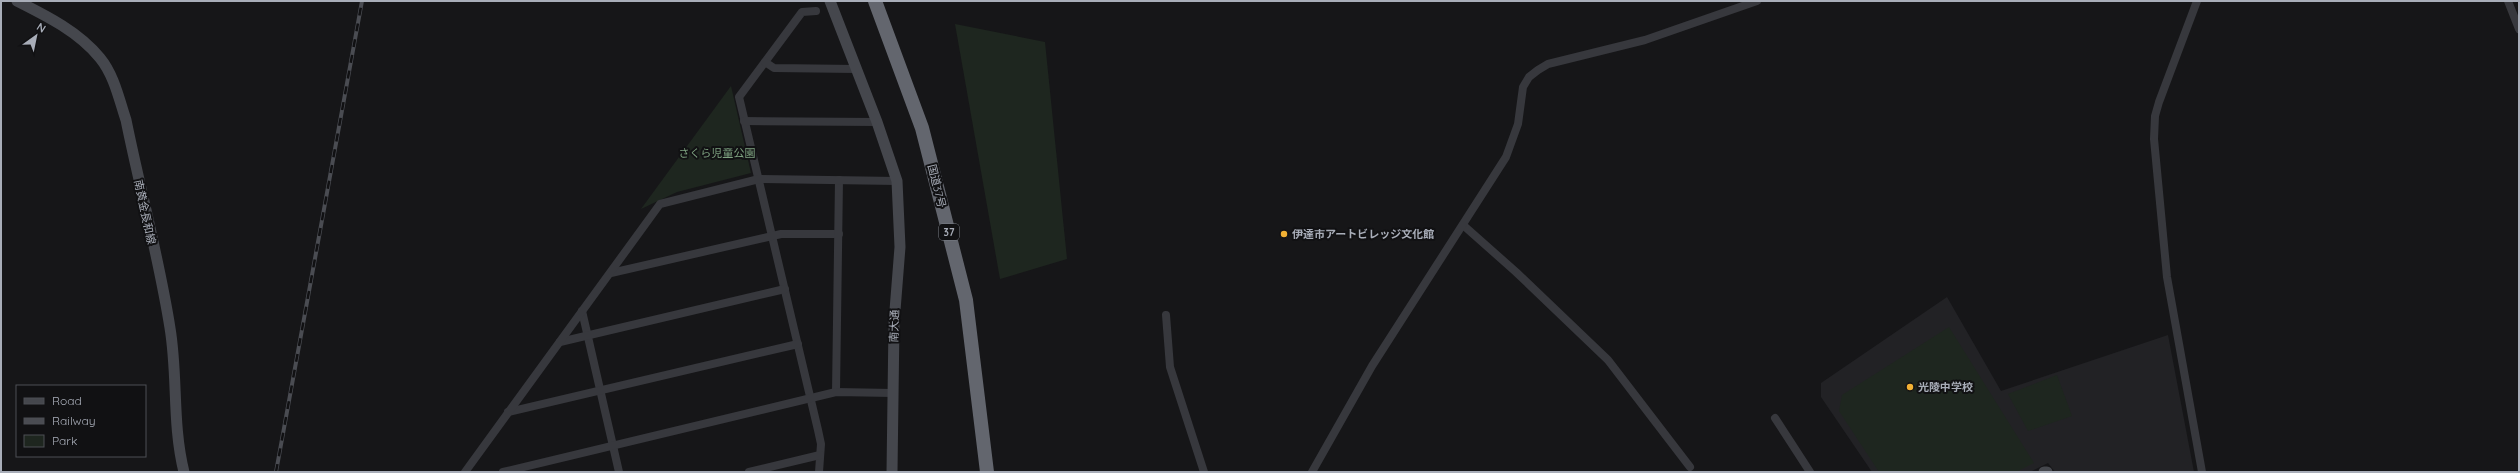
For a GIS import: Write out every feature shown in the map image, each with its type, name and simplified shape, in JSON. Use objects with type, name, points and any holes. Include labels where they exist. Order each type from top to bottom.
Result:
[{"type":"highway","name":"国道37号","points":[[876,1],[922,128],[966,300],[988,472]]},
{"type":"main road","name":"南黄金長和線","points":[[17,1],[57,22],[80,39],[100,58],[115,87],[126,120],[170,327],[174,364],[176,431],[184,472]]},
{"type":"main road","name":"南大通","points":[[830,1],[877,122],[897,181],[900,247],[894,323],[892,472]]},
{"type":"street","points":[[1312,472],[1372,366],[1506,157],[1518,124],[1523,87],[1529,77],[1548,64],[1645,40],[1757,1]]},
{"type":"street","points":[[2197,1],[2155,116],[2154,139],[2167,277],[2202,472]]},
{"type":"street","points":[[2508,1],[2519,29]]},
{"type":"street","points":[[816,11],[802,12],[739,97],[821,444],[819,472]]},
{"type":"street","points":[[765,62],[774,68],[856,69]]},
{"type":"street","points":[[744,121],[877,122]]},
{"type":"street","points":[[465,472],[660,204],[759,180],[897,181]]},
{"type":"street","points":[[836,392],[839,180]]},
{"type":"street","points":[[1463,225],[1516,272],[1608,360],[1690,467]]},
{"type":"street","points":[[611,273],[772,235],[839,234]]},
{"type":"street","points":[[560,342],[785,289]]},
{"type":"street","points":[[582,312],[586,336],[619,472]]},
{"type":"street","points":[[1166,316],[1170,367],[1204,472]]},
{"type":"street","points":[[508,412],[599,392],[798,344]]},
{"type":"street","points":[[503,472],[836,392],[893,393]]},
{"type":"street","points":[[1775,418],[1810,472]]},
{"type":"street","points":[[749,472],[820,455]]},
{"type":"shaded area","name":"光陵中学校","points":[[1947,297],[2001,391],[2168,335],[2194,472],[2055,472],[2048,463],[2030,472],[1872,472],[1821,397],[1821,383]]},
{"type":"green space","points":[[955,24],[1045,42],[1067,259],[1000,279]]},
{"type":"green space","name":"さくら児童公園","points":[[731,86],[751,173],[677,192],[641,209]]},
{"type":"green space","points":[[1949,327],[2034,463],[2016,472],[1879,472],[1839,411],[1842,395]]},
{"type":"green space","points":[[2057,375],[2072,416],[2028,431],[2008,394]]},
{"type":"railway","points":[[276,472],[362,1]]},
{"type":"place","name":"伊達市アートビレッジ文化館","points":[[1284,234]]},
{"type":"place","name":"光陵中学校","points":[[1910,387]]}]
